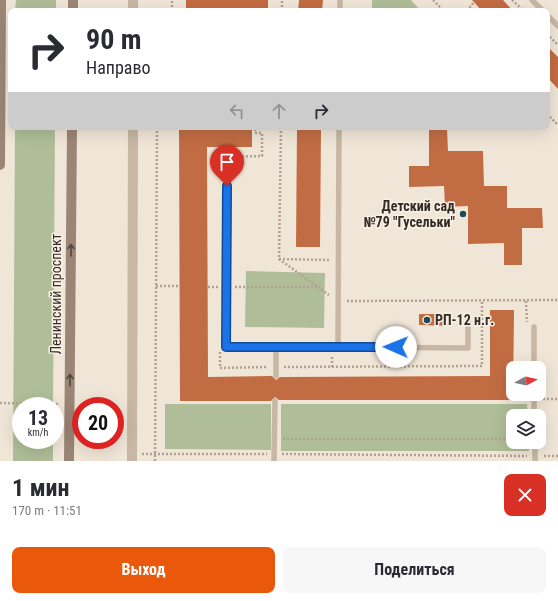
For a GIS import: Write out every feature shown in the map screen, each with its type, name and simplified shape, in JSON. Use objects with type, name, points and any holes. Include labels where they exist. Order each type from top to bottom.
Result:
[{"type":"main road","points":[[0,165],[1,0]]},
{"type":"main road","name":"Ленинский проспект","points":[[69,461],[72,130]]},
{"type":"street","points":[[132,461],[133,130]]},
{"type":"lane","points":[[532,0],[540,8]]},
{"type":"lane","points":[[550,18],[558,26]]},
{"type":"lane","points":[[338,347],[339,130]]},
{"type":"lane","points":[[227,172],[223,287],[226,347],[468,348],[468,317]]},
{"type":"lane","points":[[534,327],[534,361]]},
{"type":"lane","points":[[276,347],[276,376]]},
{"type":"lane","points":[[274,461],[275,400]]},
{"type":"path","points":[[433,0],[441,8]]},
{"type":"path","points":[[512,0],[521,8]]},
{"type":"path","points":[[469,8],[474,2]]},
{"type":"path","points":[[550,37],[558,45]]},
{"type":"path","points":[[550,117],[558,125]]},
{"type":"path","points":[[154,461],[157,130]]},
{"type":"path","points":[[220,172],[220,157],[262,156],[262,133],[255,133],[255,130]]},
{"type":"path","points":[[279,260],[281,130]]},
{"type":"path","points":[[279,260],[338,260]]},
{"type":"path","points":[[279,260],[338,301],[558,300]]},
{"type":"path","points":[[220,279],[223,287],[220,294]]},
{"type":"path","points":[[156,286],[180,286]]},
{"type":"path","points":[[208,287],[318,287]]},
{"type":"path","points":[[220,346],[220,368],[482,366],[482,300]]},
{"type":"path","points":[[542,401],[542,406]]},
{"type":"path","points":[[0,403],[70,404]]},
{"type":"path","points":[[279,439],[506,439]]},
{"type":"path","points":[[543,449],[543,456]]},
{"type":"path","points":[[155,454],[274,454],[535,458],[543,456],[558,456]]},
{"type":"green space","points":[[16,0],[56,0],[56,8],[15,8]]},
{"type":"green space","points":[[372,0],[411,0],[418,8],[372,8]]},
{"type":"green space","points":[[15,130],[55,130],[53,397],[13,397]]},
{"type":"green space","points":[[246,271],[325,273],[324,328],[245,327]]},
{"type":"green space","points":[[165,404],[271,404],[271,450],[165,449]]},
{"type":"green space","points":[[281,404],[527,404],[527,409],[506,409],[506,449],[529,449],[529,451],[281,451]]},
{"type":"green space","points":[[13,449],[53,449],[53,461],[13,461]]},
{"type":"building","points":[[186,0],[268,0],[268,8],[186,8]]},
{"type":"building","points":[[299,0],[323,0],[322,8],[298,8]]},
{"type":"building","points":[[472,0],[503,0],[510,8],[479,8]]},
{"type":"building","points":[[550,49],[558,57],[558,89],[550,80]]},
{"type":"building","points":[[179,130],[252,130],[252,147],[207,147],[208,377],[272,376],[276,380],[280,377],[490,376],[490,310],[514,310],[513,361],[506,361],[506,400],[279,400],[275,397],[271,401],[180,401]]},
{"type":"building","points":[[297,130],[321,130],[320,247],[296,247]]},
{"type":"building","points":[[429,130],[447,130],[448,151],[483,151],[484,186],[507,186],[507,208],[542,208],[543,228],[522,228],[522,265],[504,265],[504,243],[468,244],[468,206],[445,207],[444,186],[409,187],[409,166],[429,166]]},
{"type":"building","points":[[419,314],[451,314],[451,326],[419,325]]},
{"type":"place","name":"Детский сад №79 \"Гусельки\"","points":[[463,214]]},
{"type":"place","name":"РП-12 н.г.","points":[[427,320]]},
{"type":"route","points":[[227,186],[226,347],[396,347]]}]
